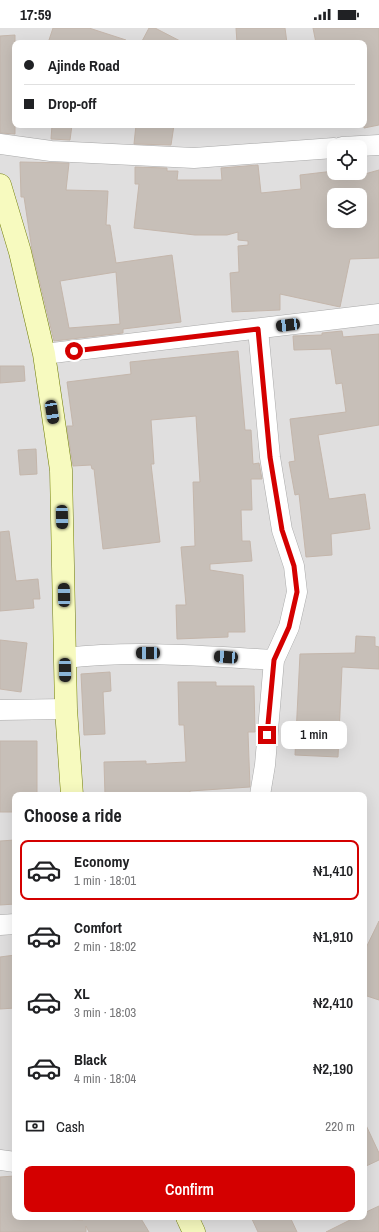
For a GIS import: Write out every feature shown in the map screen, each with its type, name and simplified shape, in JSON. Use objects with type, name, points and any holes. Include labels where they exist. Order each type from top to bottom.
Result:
[{"type":"street","points":[[0,144],[51,151],[194,158],[327,148]]},
{"type":"street","points":[[367,146],[379,145]]},
{"type":"street","points":[[0,185],[20,252],[44,354],[61,470],[66,709],[72,792]]},
{"type":"street","points":[[44,354],[379,314]]},
{"type":"street","points":[[258,329],[270,457],[282,530],[294,566],[297,592],[289,627],[274,660],[265,766],[261,792]]},
{"type":"street","points":[[65,658],[103,654],[162,653],[274,660]]},
{"type":"street","points":[[0,710],[66,709]]},
{"type":"street","points":[[0,925],[12,924]]},
{"type":"street","points":[[0,1160],[12,1162]]},
{"type":"street","points":[[188,1220],[194,1232]]},
{"type":"shaded area","points":[[0,28],[379,28],[379,1232],[0,1232]]},
{"type":"building","points":[[53,28],[89,28],[126,40],[49,40]]},
{"type":"building","points":[[149,28],[155,28],[178,40],[143,40]]},
{"type":"building","points":[[236,28],[285,28],[287,40],[237,40]]},
{"type":"building","points":[[313,28],[379,28],[379,125],[367,127],[367,40],[315,40]]},
{"type":"building","points":[[15,35],[15,40],[12,40],[12,128],[15,128],[15,134],[0,133],[0,36]]},
{"type":"building","points":[[52,128],[72,128],[70,140],[51,139]]},
{"type":"building","points":[[136,128],[174,128],[171,145],[134,144]]},
{"type":"building","points":[[20,162],[69,163],[66,190],[108,191],[106,225],[110,225],[116,263],[172,255],[181,322],[123,329],[123,333],[54,341],[32,250],[24,197],[21,197]],"holes":[[[116,272],[120,324],[69,328],[60,281]]]},
{"type":"building","points":[[258,165],[261,193],[301,189],[300,175],[327,172],[327,180],[367,180],[367,173],[379,170],[379,258],[350,259],[340,307],[280,294],[280,310],[232,312],[230,273],[239,272],[238,246],[248,245],[248,241],[238,240],[238,232],[227,235],[195,235],[134,228],[139,184],[135,184],[135,167],[167,168],[167,171],[178,171],[177,180],[222,180],[221,168]]},
{"type":"building","points":[[342,331],[343,337],[379,334],[379,425],[318,435],[329,499],[365,494],[370,529],[331,534],[332,555],[306,557],[299,494],[295,495],[289,462],[295,461],[290,419],[346,412],[342,383],[336,384],[331,349],[294,350],[293,336],[322,335],[322,333]]},
{"type":"building","points":[[238,351],[245,430],[251,430],[253,464],[259,463],[262,479],[251,479],[252,510],[241,510],[242,541],[250,541],[252,561],[210,564],[210,570],[243,575],[245,632],[228,632],[228,637],[177,639],[176,605],[186,605],[181,547],[195,546],[193,482],[200,482],[196,416],[151,420],[154,464],[151,464],[160,542],[103,549],[94,469],[92,469],[91,465],[73,466],[67,428],[67,426],[73,426],[67,382],[131,374],[130,362]]},
{"type":"building","points":[[0,366],[24,366],[25,381],[0,383]]},
{"type":"building","points":[[36,449],[37,474],[20,475],[18,450]]},
{"type":"building","points":[[9,531],[16,581],[38,579],[40,599],[33,599],[34,608],[0,611],[0,532]]},
{"type":"building","points":[[356,636],[375,637],[375,646],[379,647],[379,669],[342,667],[338,757],[295,755],[300,654],[355,653]]},
{"type":"building","points":[[0,640],[27,643],[21,692],[0,689]]},
{"type":"building","points":[[110,672],[111,691],[103,692],[105,734],[84,735],[81,674]]},
{"type":"building","points":[[178,682],[216,682],[216,686],[254,686],[255,732],[248,732],[250,787],[190,792],[105,792],[104,762],[146,761],[146,764],[186,762],[184,725],[179,725]]},
{"type":"building","points":[[0,741],[37,741],[37,792],[12,792],[12,812],[0,812]]},
{"type":"building","points":[[12,840],[12,904],[0,905],[0,841]]},
{"type":"building","points":[[379,921],[379,1000],[367,996],[367,946]]},
{"type":"building","points":[[12,955],[12,1008],[0,1009],[0,957]]},
{"type":"building","points":[[367,1127],[379,1153],[379,1160],[367,1166]]},
{"type":"building","points":[[12,1176],[12,1220],[142,1220],[149,1232],[89,1232],[86,1226],[86,1232],[0,1232],[0,1177]]},
{"type":"building","points":[[379,1206],[379,1232],[326,1232],[350,1220],[367,1220],[367,1212]]},
{"type":"building","points":[[252,1220],[291,1220],[297,1232],[258,1232]]},
{"type":"route","points":[[74,351],[258,329],[270,457],[282,530],[294,566],[297,592],[289,627],[274,660],[267,735]]}]
